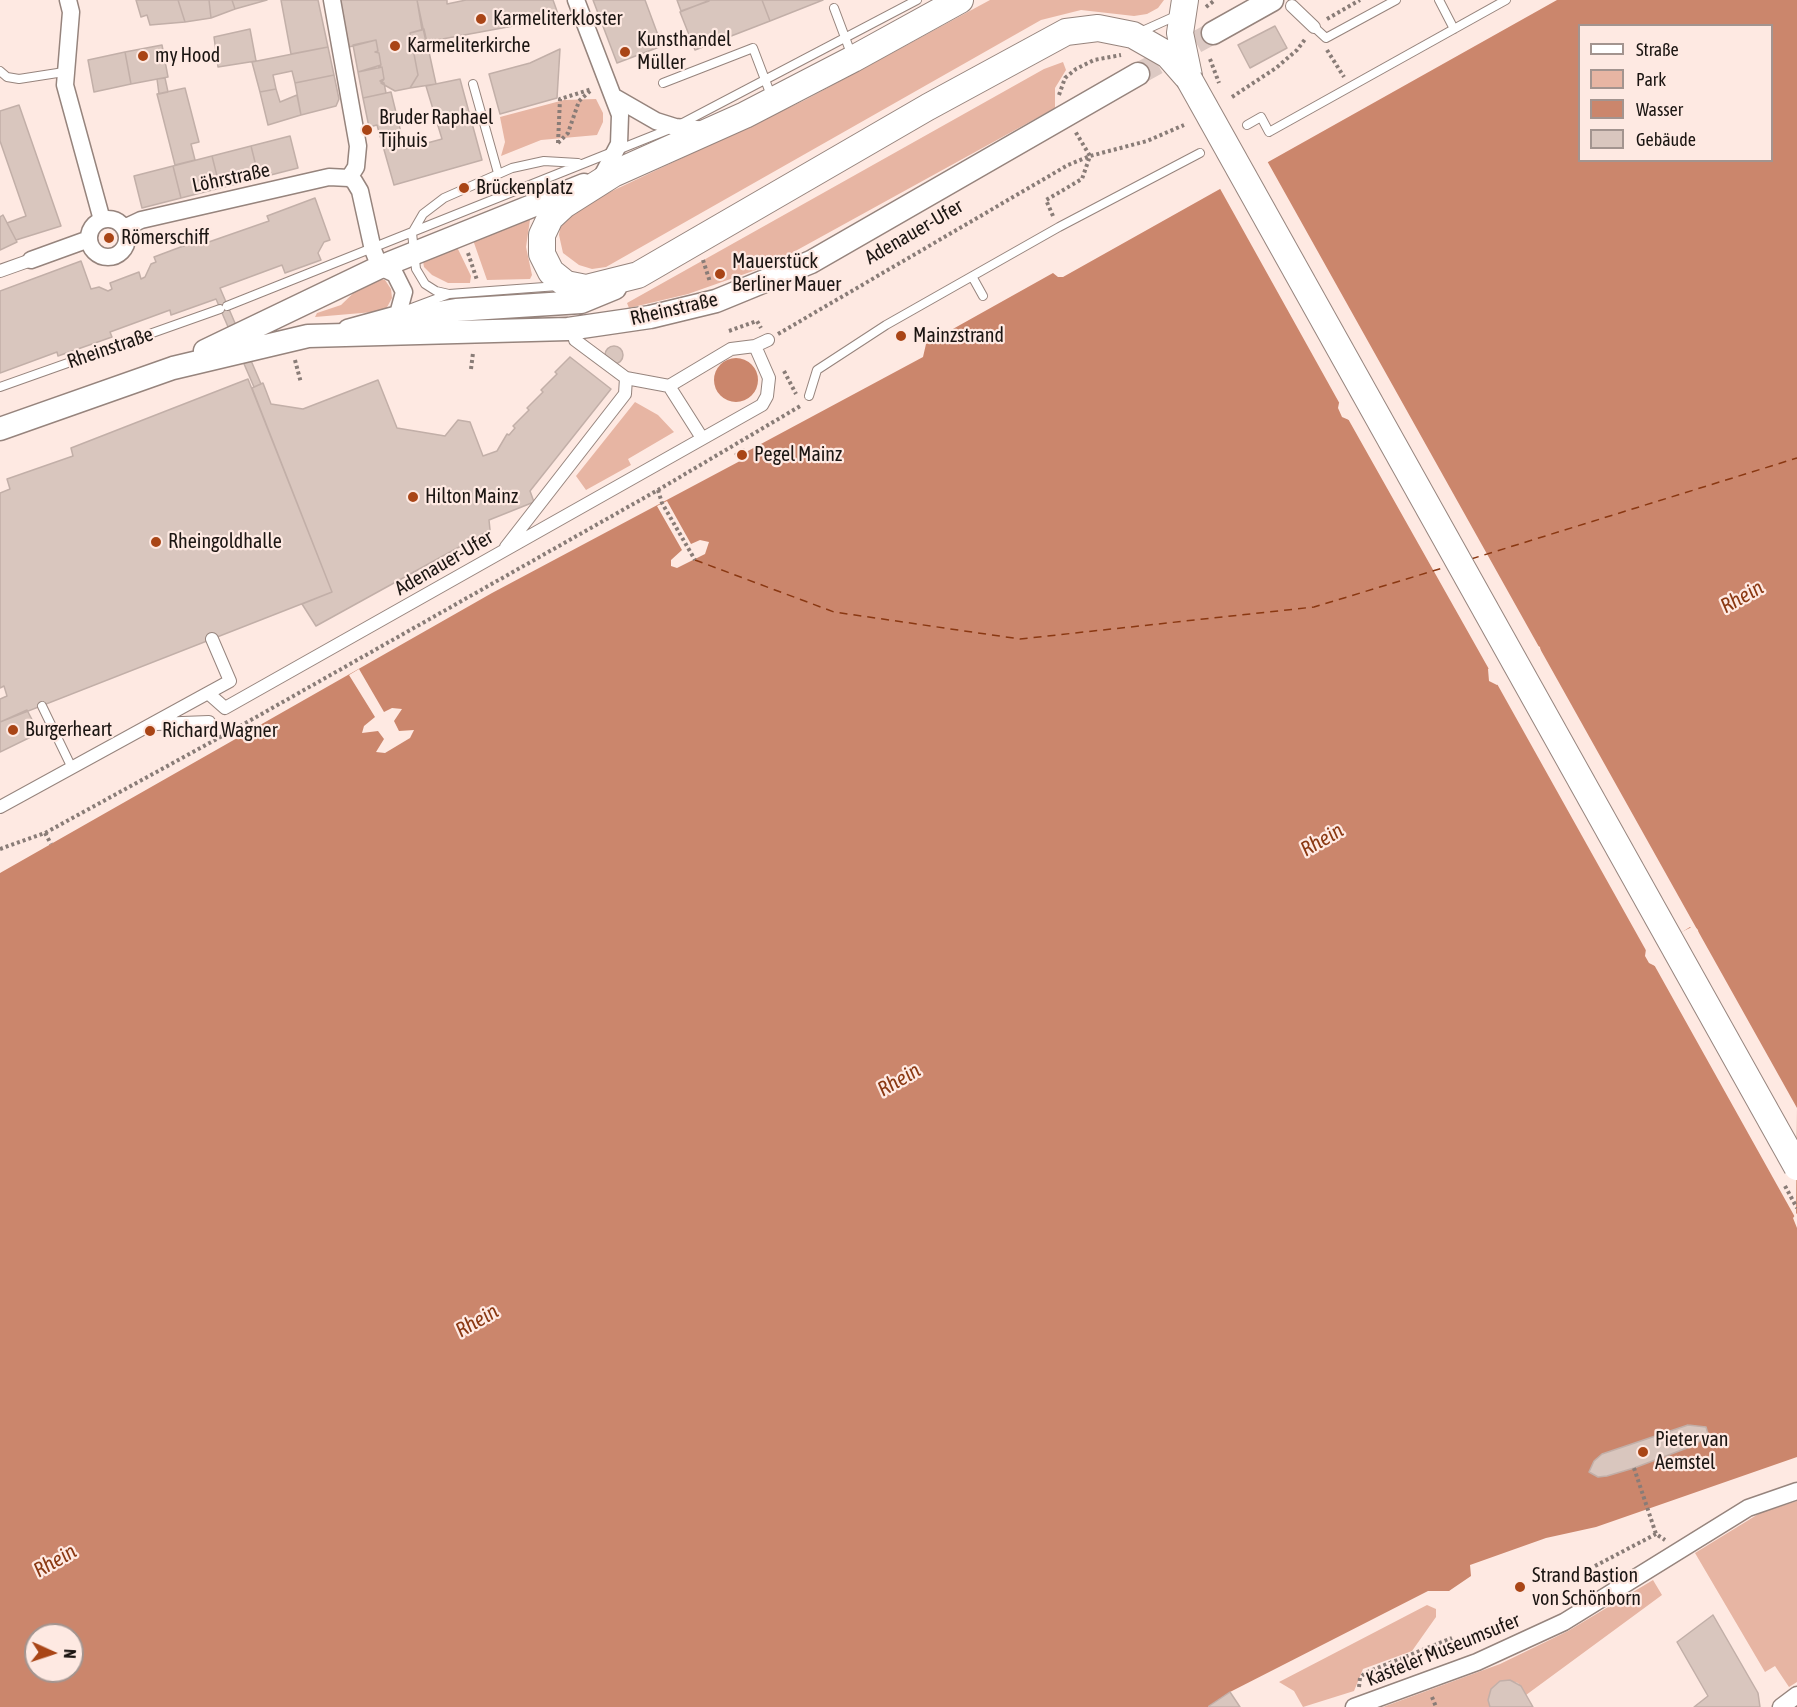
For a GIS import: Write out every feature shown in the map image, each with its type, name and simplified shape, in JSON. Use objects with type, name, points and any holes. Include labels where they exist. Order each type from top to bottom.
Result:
[{"type":"main road","name":"Rheinstraße","points":[[172,368],[376,258],[712,130],[769,90],[849,48],[960,0]]},
{"type":"main road","points":[[1213,33],[1282,3]]},
{"type":"main road","points":[[1190,7],[1181,47],[1189,79],[1797,1167]]},
{"type":"main road","name":"Rheinstraße","points":[[610,168],[556,211],[542,235],[542,254],[551,272],[575,287],[597,286],[638,275],[1040,45],[1066,33],[1086,28],[1110,29],[1130,44],[1167,55],[1189,79]]},
{"type":"main road","name":"Rheinstraße","points":[[0,429],[172,368],[308,336],[377,332],[568,329],[650,317],[716,301],[811,262],[1070,121],[1138,74]]},
{"type":"main road","points":[[377,332],[426,315],[446,311],[581,302],[605,293],[638,275]]},
{"type":"street","points":[[68,0],[70,20],[64,72],[68,100],[102,220]]},
{"type":"street","points":[[332,0],[358,146],[359,159],[349,178],[354,181],[360,191],[376,258],[395,274],[403,286],[404,299],[398,314]]},
{"type":"street","points":[[576,0],[616,98],[621,132],[610,168]]},
{"type":"street","points":[[1282,3],[1314,27]]},
{"type":"street","points":[[616,98],[642,115],[675,127],[712,130]]},
{"type":"street","name":"Löhrstraße","points":[[124,228],[141,220],[328,177],[349,178]]},
{"type":"street","points":[[102,220],[114,220],[124,228],[125,246],[117,255],[111,257],[93,251],[89,239],[92,227],[102,220]]},
{"type":"street","points":[[0,271],[89,239]]},
{"type":"street","name":"Rheinstraße","points":[[308,336],[398,314]]},
{"type":"street","points":[[575,340],[626,378],[669,386],[731,349],[755,346],[768,340]]},
{"type":"street","name":"Adenauer-Ufer","points":[[208,693],[225,708],[762,405],[767,396],[769,378],[755,346]]},
{"type":"street","points":[[501,553],[625,394],[626,378]]},
{"type":"street","points":[[669,386],[702,438]]},
{"type":"street","points":[[0,807],[230,681],[212,639]]},
{"type":"street","points":[[154,724],[209,722]]},
{"type":"street","name":"Kasteler Museumsufer","points":[[1360,1705],[1477,1662],[1564,1622],[1748,1508],[1797,1491]]},
{"type":"street","points":[[1781,1707],[1797,1695]]},
{"type":"lane","name":"Rheinstraße","points":[[849,48],[917,0]]},
{"type":"lane","points":[[1314,27],[1326,38],[1396,0]]},
{"type":"lane","points":[[1438,0],[1454,29]]},
{"type":"lane","points":[[1247,125],[1261,117],[1269,132],[1506,0]]},
{"type":"lane","points":[[1130,44],[1190,7]]},
{"type":"lane","points":[[834,8],[849,48]]},
{"type":"lane","points":[[663,83],[753,48],[769,90]]},
{"type":"lane","points":[[0,70],[7,76],[19,79],[64,72]]},
{"type":"lane","points":[[472,84],[498,173]]},
{"type":"lane","name":"Rheinstraße","points":[[412,243],[423,214],[433,204],[498,173],[530,162],[579,163],[610,168],[675,127],[769,90]]},
{"type":"lane","points":[[809,396],[817,370],[886,325],[973,278],[1059,227],[1200,153]]},
{"type":"lane","name":"Rheinstraße","points":[[412,243],[579,163]]},
{"type":"lane","points":[[412,243],[416,269],[425,284],[436,291],[449,294]]},
{"type":"lane","name":"Rheinstraße","points":[[0,387],[224,308],[376,258]]},
{"type":"lane","points":[[973,278],[983,296]]},
{"type":"lane","name":"Rheinstraße","points":[[398,314],[449,294],[545,286],[575,287]]},
{"type":"lane","points":[[42,706],[72,768]]},
{"type":"path","points":[[1190,7],[1215,0]]},
{"type":"path","points":[[1232,98],[1297,50],[1314,27],[1360,0]]},
{"type":"path","points":[[1060,90],[1065,78],[1076,69],[1094,60],[1113,58],[1130,44]]},
{"type":"path","points":[[1329,52],[1351,86]]},
{"type":"path","points":[[593,88],[579,101],[568,133],[558,143],[560,99],[593,88]]},
{"type":"path","points":[[1059,227],[1046,200],[1082,179],[1090,156],[1070,121]]},
{"type":"path","name":"Adenauer-Ufer","points":[[768,340],[1068,165],[1090,156],[1147,141],[1184,124]]},
{"type":"path","points":[[467,250],[479,284]]},
{"type":"path","points":[[701,253],[711,285]]},
{"type":"path","points":[[729,331],[757,321],[768,340]]},
{"type":"path","points":[[471,369],[473,352]]},
{"type":"path","points":[[296,360],[301,383]]},
{"type":"path","points":[[0,849],[45,833],[658,490],[802,405]]},
{"type":"path","points":[[658,490],[662,503],[695,560]]},
{"type":"path","points":[[45,833],[51,844]]},
{"type":"path","points":[[1634,1468],[1656,1534],[1682,1550]]},
{"type":"path","points":[[1595,1566],[1656,1534]]},
{"type":"path","points":[[1360,1705],[1359,1686],[1365,1673],[1452,1638]]},
{"type":"green space","points":[[990,0],[1164,0],[1158,8],[1147,14],[1134,16],[1081,10],[1041,20],[606,267],[592,269],[579,265],[563,253],[559,235],[561,222],[574,209],[805,100]]},
{"type":"green space","points":[[1063,62],[1066,70],[1055,88],[1055,108],[770,265],[688,294],[629,308],[627,303],[1044,69]]},
{"type":"green space","points":[[596,99],[603,113],[603,122],[597,135],[541,140],[501,156],[505,142],[500,117],[564,100]]},
{"type":"green space","points":[[531,213],[526,247],[532,275],[530,279],[487,280],[473,240]]},
{"type":"green space","points":[[456,245],[471,276],[470,283],[448,283],[432,275],[424,267],[422,256]]},
{"type":"green space","points":[[376,278],[385,280],[391,289],[392,298],[385,311],[315,317],[317,313],[341,305],[367,280]]},
{"type":"green space","points":[[635,402],[658,415],[674,432],[628,459],[631,465],[586,490],[576,476]]},
{"type":"green space","points":[[1797,1501],[1797,1682],[1789,1687],[1775,1666],[1765,1672],[1695,1553],[1760,1513]]},
{"type":"green space","points":[[1653,1580],[1662,1595],[1526,1695],[1518,1683],[1505,1680],[1491,1689],[1488,1700],[1490,1707],[1383,1707],[1500,1664],[1568,1631]]},
{"type":"green space","points":[[1427,1605],[1436,1609],[1436,1617],[1412,1651],[1363,1669],[1354,1691],[1303,1707],[1294,1691],[1279,1682]]},
{"type":"water","name":"Rhein","points":[[1557,0],[1797,0],[1797,1213],[1793,1218],[1797,1228],[1797,1457],[1596,1527],[1546,1538],[1470,1565],[1471,1576],[1449,1591],[1428,1591],[1230,1692],[1208,1707],[0,1707],[0,873],[492,593],[740,461],[748,456],[746,452],[923,357],[926,344],[1053,273],[1058,277],[1063,277]],"holes":[[[1383,378],[1387,380],[1391,395],[1349,420],[1342,417],[1338,408],[1339,403]],[[1532,643],[1540,647],[1542,660],[1497,685],[1489,681],[1488,669]],[[1694,926],[1698,930],[1699,941],[1655,966],[1649,963],[1645,956],[1646,949]]]},
{"type":"water","points":[[736,358],[745,359],[752,364],[757,371],[757,389],[752,396],[745,401],[736,402],[727,401],[720,396],[715,389],[714,380],[715,371],[720,364],[727,359]]},
{"type":"pier","points":[[1266,159],[1797,1108],[1796,1219],[1652,961],[1697,939],[1696,932],[1690,927],[1648,954],[1496,682],[1540,657],[1538,651],[1533,646],[1490,671],[1347,417],[1389,393],[1387,385],[1382,381],[1341,406],[1218,185]]},
{"type":"pier","points":[[667,501],[691,544],[700,540],[709,542],[705,554],[677,568],[671,566],[671,560],[682,550],[657,506]]},
{"type":"pier","points":[[359,669],[384,712],[392,708],[402,709],[394,721],[399,731],[414,730],[410,738],[385,753],[376,752],[384,739],[378,731],[362,733],[364,726],[375,717],[349,675]]},
{"type":"building","points":[[136,0],[178,0],[185,22],[150,25],[147,15],[141,17]]},
{"type":"building","points":[[178,0],[209,0],[211,18],[185,22]]},
{"type":"building","points":[[209,0],[232,0],[235,9],[211,18]]},
{"type":"building","points":[[232,0],[267,0],[235,9]]},
{"type":"building","points":[[281,0],[318,0],[328,47],[291,54]]},
{"type":"building","name":"Karmeliterkirche","points":[[340,0],[417,0],[422,30],[410,33],[418,75],[410,88],[395,91],[381,83],[384,79],[382,67],[378,68],[381,65],[379,53],[375,52],[378,51],[376,40],[349,47]]},
{"type":"building","name":"Karmeliterkloster","points":[[417,0],[447,0],[447,4],[466,0],[553,0],[558,14],[524,24],[426,42]]},
{"type":"building","points":[[593,0],[645,0],[662,46],[617,63]]},
{"type":"building","points":[[677,0],[708,0],[709,1],[681,11]]},
{"type":"building","points":[[710,0],[762,0],[770,21],[695,50],[680,12]]},
{"type":"building","points":[[762,0],[823,0],[770,21]]},
{"type":"building","points":[[1275,26],[1287,48],[1250,68],[1238,45]]},
{"type":"building","points":[[250,29],[256,61],[218,67],[214,37]]},
{"type":"building","points":[[424,29],[436,84],[410,88],[418,75],[410,33]]},
{"type":"building","points":[[376,40],[378,51],[375,52],[379,53],[381,65],[358,72],[353,45]]},
{"type":"building","points":[[162,45],[168,77],[131,84],[125,52]]},
{"type":"building","points":[[328,47],[334,75],[295,83],[292,71],[273,75],[276,89],[260,92],[252,62]]},
{"type":"building","points":[[560,49],[557,98],[500,114],[489,74],[530,63]]},
{"type":"building","points":[[125,52],[131,84],[94,92],[88,60]]},
{"type":"building","points":[[382,67],[384,79],[380,81],[384,83],[386,93],[363,98],[358,72]]},
{"type":"building","points":[[334,75],[339,99],[336,106],[301,115],[295,83]]},
{"type":"building","points":[[165,78],[168,92],[159,94],[157,79]]},
{"type":"building","points":[[460,79],[482,160],[394,185],[377,125],[369,127],[363,98],[391,92],[405,149],[442,139],[426,86]]},
{"type":"building","points":[[185,88],[199,142],[191,144],[195,160],[175,165],[157,94]]},
{"type":"building","points":[[276,89],[280,102],[297,95],[301,115],[268,125],[260,92]]},
{"type":"building","points":[[19,105],[61,226],[16,240],[7,223],[26,216],[0,141],[0,111]]},
{"type":"building","points":[[290,136],[298,168],[259,178],[251,146]]},
{"type":"building","points":[[251,146],[259,178],[220,188],[212,156]]},
{"type":"building","points":[[212,156],[220,188],[181,198],[173,166]]},
{"type":"building","points":[[173,166],[181,198],[142,208],[134,176]]},
{"type":"building","points":[[315,198],[330,240],[324,242],[318,253],[321,260],[285,273],[282,265],[220,288],[261,384],[254,387],[216,299],[171,315],[170,310],[110,332],[112,337],[58,356],[57,352],[0,373],[0,291],[81,261],[91,289],[99,287],[108,291],[112,289],[110,283],[139,272],[141,279],[145,277],[151,264],[156,262],[154,257],[202,239],[203,244],[269,221],[267,216]]},
{"type":"building","points":[[3,215],[17,242],[0,250],[0,217]]},
{"type":"building","points":[[614,346],[620,349],[623,355],[620,361],[614,364],[608,361],[605,355],[608,349]]},
{"type":"building","name":"Hilton Mainz","points":[[570,357],[611,389],[530,491],[534,502],[489,520],[490,530],[316,626],[302,604],[332,592],[252,388],[263,383],[271,404],[303,409],[378,380],[397,428],[445,436],[458,420],[470,422],[483,456],[497,451],[507,434],[509,435],[515,428],[513,426],[529,410],[527,408],[543,392],[541,390]]},
{"type":"building","name":"Rheingoldhalle","points":[[248,379],[332,592],[0,722],[0,699],[7,696],[4,686],[0,688],[0,493],[10,489],[7,479],[73,456],[71,448]]},
{"type":"building","name":"Pegel Mainz","points":[[744,449],[748,456],[740,461],[735,454]]},
{"type":"building","points":[[27,710],[39,733],[0,752],[0,722]]},
{"type":"building","name":"Pieter van Aemstel","points":[[1688,1425],[1706,1427],[1708,1434],[1695,1445],[1634,1468],[1598,1477],[1589,1472],[1594,1461],[1602,1454]]},
{"type":"building","points":[[1713,1615],[1758,1693],[1760,1707],[1694,1707],[1708,1696],[1677,1642]]},
{"type":"building","points":[[1510,1680],[1521,1686],[1533,1707],[1490,1707],[1488,1700],[1491,1689],[1500,1681]]},
{"type":"building","points":[[1230,1692],[1240,1707],[1209,1706]]},
{"type":"ferry route","points":[[1471,559],[1797,458]]},
{"type":"ferry route","points":[[695,560],[834,612],[1020,639],[1314,607],[1446,567]]},
{"type":"tunnel","points":[[1138,74],[1213,33]]},
{"type":"place","name":"Karmeliterkloster","points":[[481,19]]},
{"type":"place","name":"Karmeliterkirche","points":[[395,46]]},
{"type":"place","name":"Kunsthandel Müller","points":[[625,52]]},
{"type":"place","name":"my Hood","points":[[143,56]]},
{"type":"place","name":"Bruder Raphael Tijhuis","points":[[367,130]]},
{"type":"place","name":"Brückenplatz","points":[[464,188]]},
{"type":"place","name":"Römerschiff","points":[[109,238]]},
{"type":"place","name":"Mauerstück Berliner Mauer","points":[[720,274]]},
{"type":"place","name":"Mainzstrand","points":[[901,336]]},
{"type":"place","name":"Pegel Mainz","points":[[742,455]]},
{"type":"place","name":"Hilton Mainz","points":[[413,497]]},
{"type":"place","name":"Rheingoldhalle","points":[[156,542]]},
{"type":"place","name":"Burgerheart","points":[[13,730]]},
{"type":"place","name":"Richard Wagner","points":[[150,731]]},
{"type":"place","name":"Pieter van Aemstel","points":[[1643,1452]]},
{"type":"place","name":"Strand Bastion von Schönborn","points":[[1520,1587]]}]
